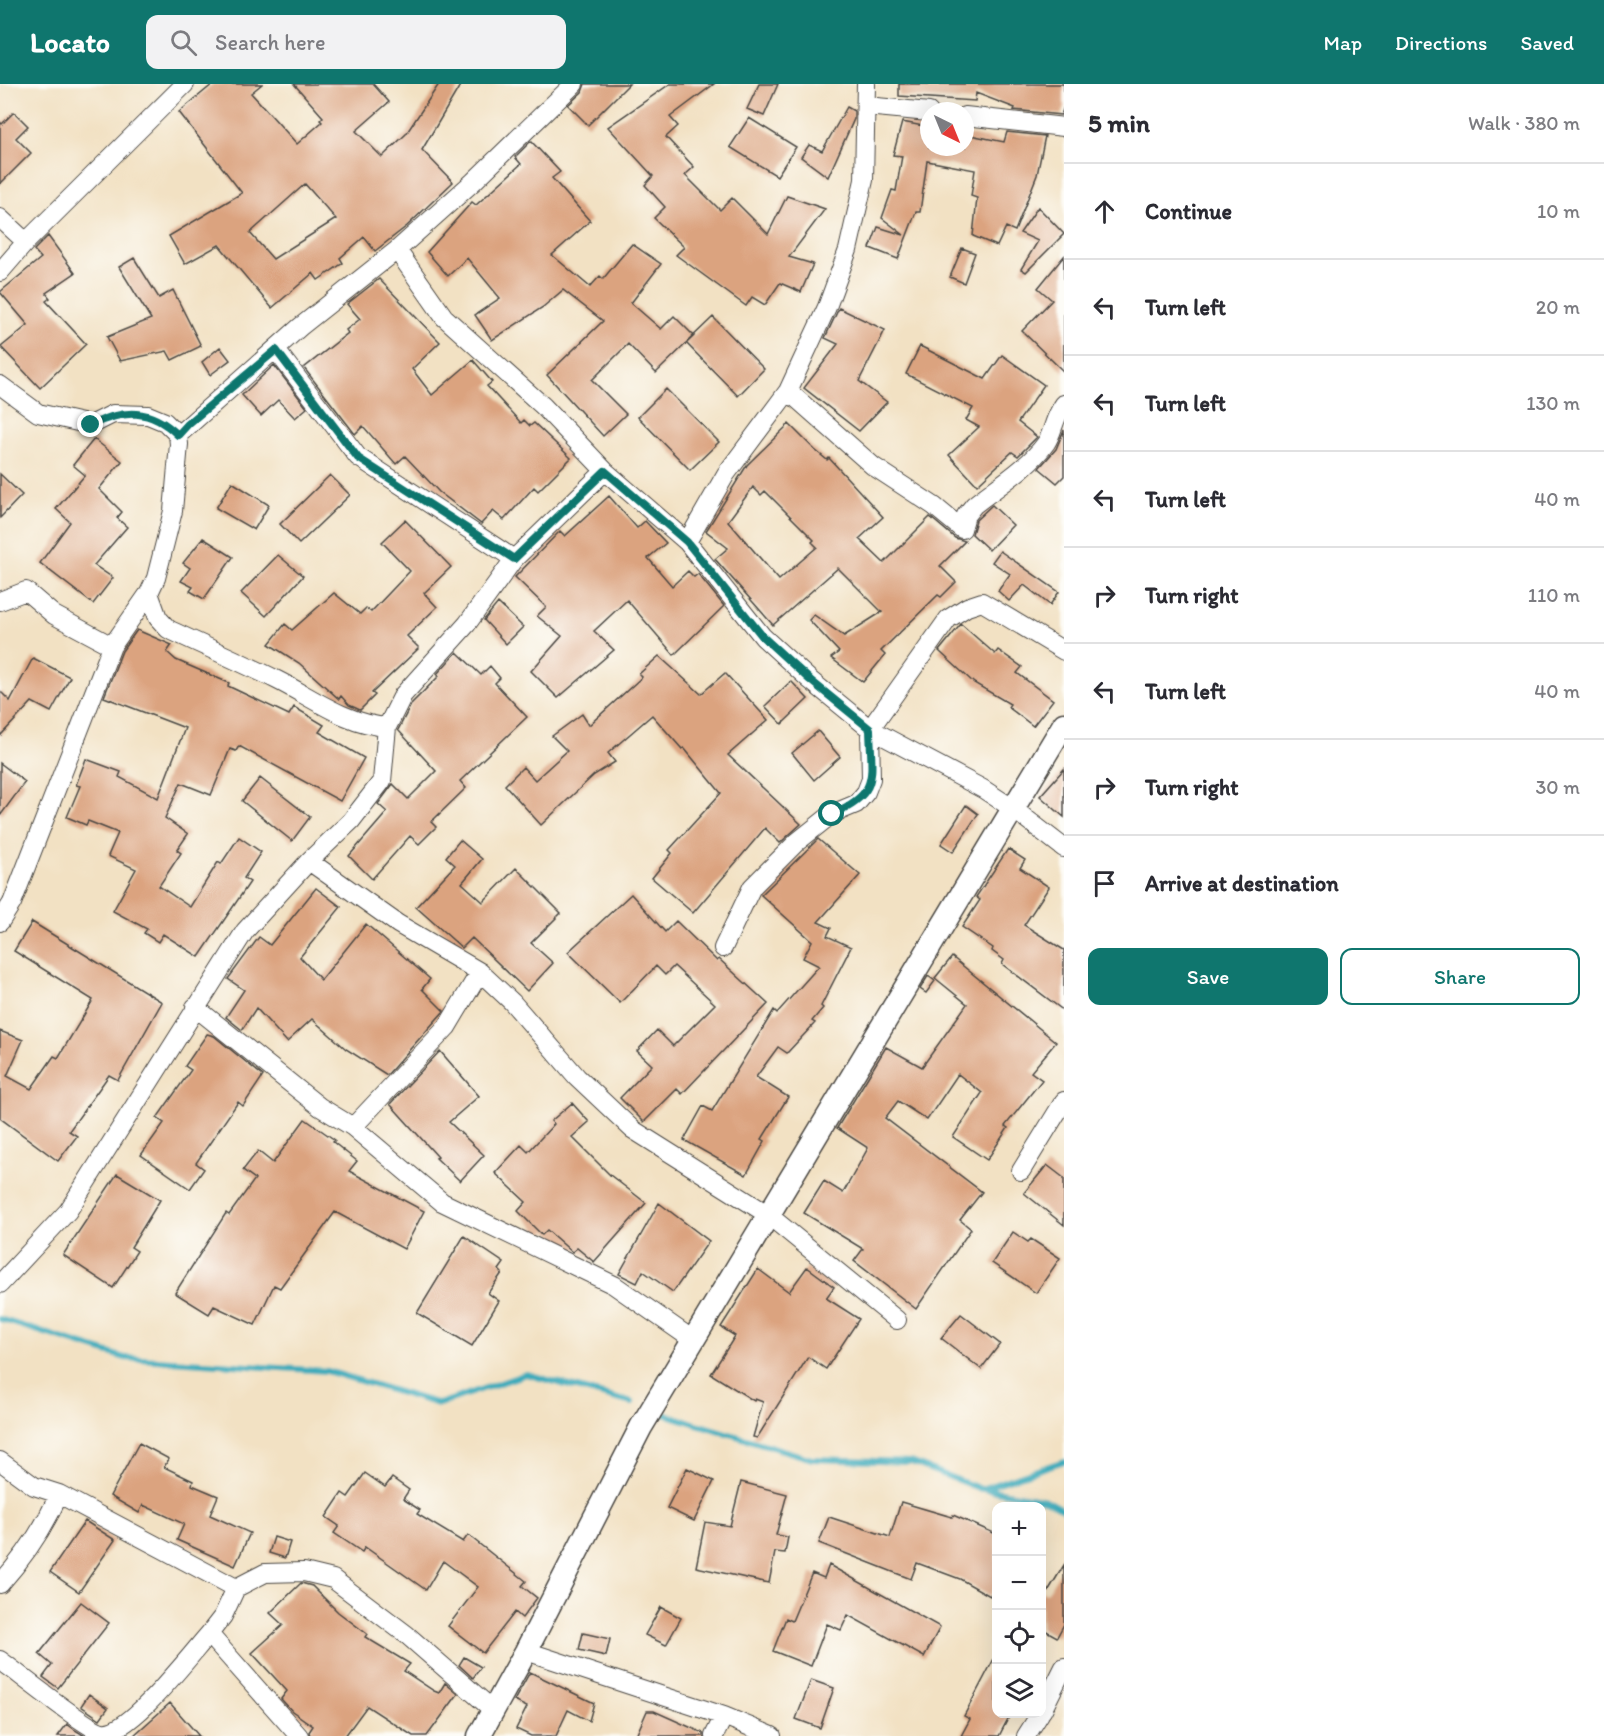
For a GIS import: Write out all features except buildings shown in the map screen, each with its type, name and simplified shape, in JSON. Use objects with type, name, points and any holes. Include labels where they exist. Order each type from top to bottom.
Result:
[{"type":"street","points":[[0,272],[26,242],[185,84]]},
{"type":"street","points":[[0,922],[16,892],[112,646],[149,593],[156,578],[173,511],[178,435],[300,327],[397,250],[473,182],[574,84]]},
{"type":"street","points":[[687,542],[726,474],[789,391],[827,307],[848,250],[864,180],[866,84]]},
{"type":"street","points":[[866,106],[920,111]]},
{"type":"street","points":[[974,117],[1064,127]]},
{"type":"street","points":[[0,218],[26,242]]},
{"type":"street","points":[[397,250],[444,317],[543,406],[605,471],[687,542],[763,637],[810,680],[870,729],[1012,808],[1064,848]]},
{"type":"street","points":[[276,350],[358,458],[514,559]]},
{"type":"street","points":[[0,385],[38,413],[91,425],[113,414],[148,415],[165,422],[178,435]]},
{"type":"street","points":[[789,391],[873,466],[962,529],[966,515],[974,505],[1035,458],[1048,439],[1055,416],[1064,405]]},
{"type":"street","points":[[0,1284],[68,1210],[245,931],[309,861],[351,821],[382,781],[387,727],[403,695],[466,624],[514,559],[605,471]]},
{"type":"street","points":[[0,601],[26,591],[54,615],[112,646]]},
{"type":"street","points":[[149,593],[158,618],[168,629],[278,681],[352,721],[367,726],[387,727]]},
{"type":"street","points":[[723,948],[752,887],[797,842],[832,814],[856,804],[866,792],[871,779],[870,729],[948,619],[982,602],[1064,651]]},
{"type":"street","points":[[479,1736],[526,1651],[641,1427],[767,1214],[1064,724]]},
{"type":"street","points":[[309,861],[398,924],[480,972],[512,1002],[577,1077],[632,1129],[767,1214],[897,1320]]},
{"type":"street","points":[[353,1127],[447,1027],[480,972]]},
{"type":"street","points":[[195,1007],[320,1107],[353,1127],[442,1202],[614,1285],[693,1340]]},
{"type":"street","points":[[1021,1171],[1064,1101]]},
{"type":"street","points":[[0,1461],[34,1486],[59,1494],[236,1588]]},
{"type":"street","points":[[0,1584],[24,1557],[46,1524],[59,1494]]},
{"type":"street","points":[[0,1660],[84,1721],[102,1732],[113,1731],[135,1717],[209,1634],[223,1616],[236,1588],[265,1573],[304,1572],[333,1578],[407,1635],[493,1710]]},
{"type":"street","points":[[209,1634],[299,1736]]},
{"type":"street","points":[[526,1651],[724,1716],[772,1736]]},
{"type":"street","points":[[1046,1702],[1064,1667]]},
{"type":"street","points":[[714,1736],[724,1716]]},
{"type":"street","points":[[1026,1736],[1037,1718]]},
{"type":"waterway","points":[[0,1319],[125,1358],[327,1371],[439,1404],[526,1374],[632,1403]]},
{"type":"waterway","points":[[664,1414],[812,1459],[911,1462],[981,1489],[1064,1461]]},
{"type":"waterway","points":[[984,1489],[1046,1500],[1064,1510]]},
{"type":"route","points":[[91,425],[113,414],[148,415],[165,422],[178,435],[276,350],[313,395],[358,458],[514,559],[605,471],[687,542],[763,637],[810,680],[870,729],[871,779],[866,792],[856,804],[832,814]]}]
